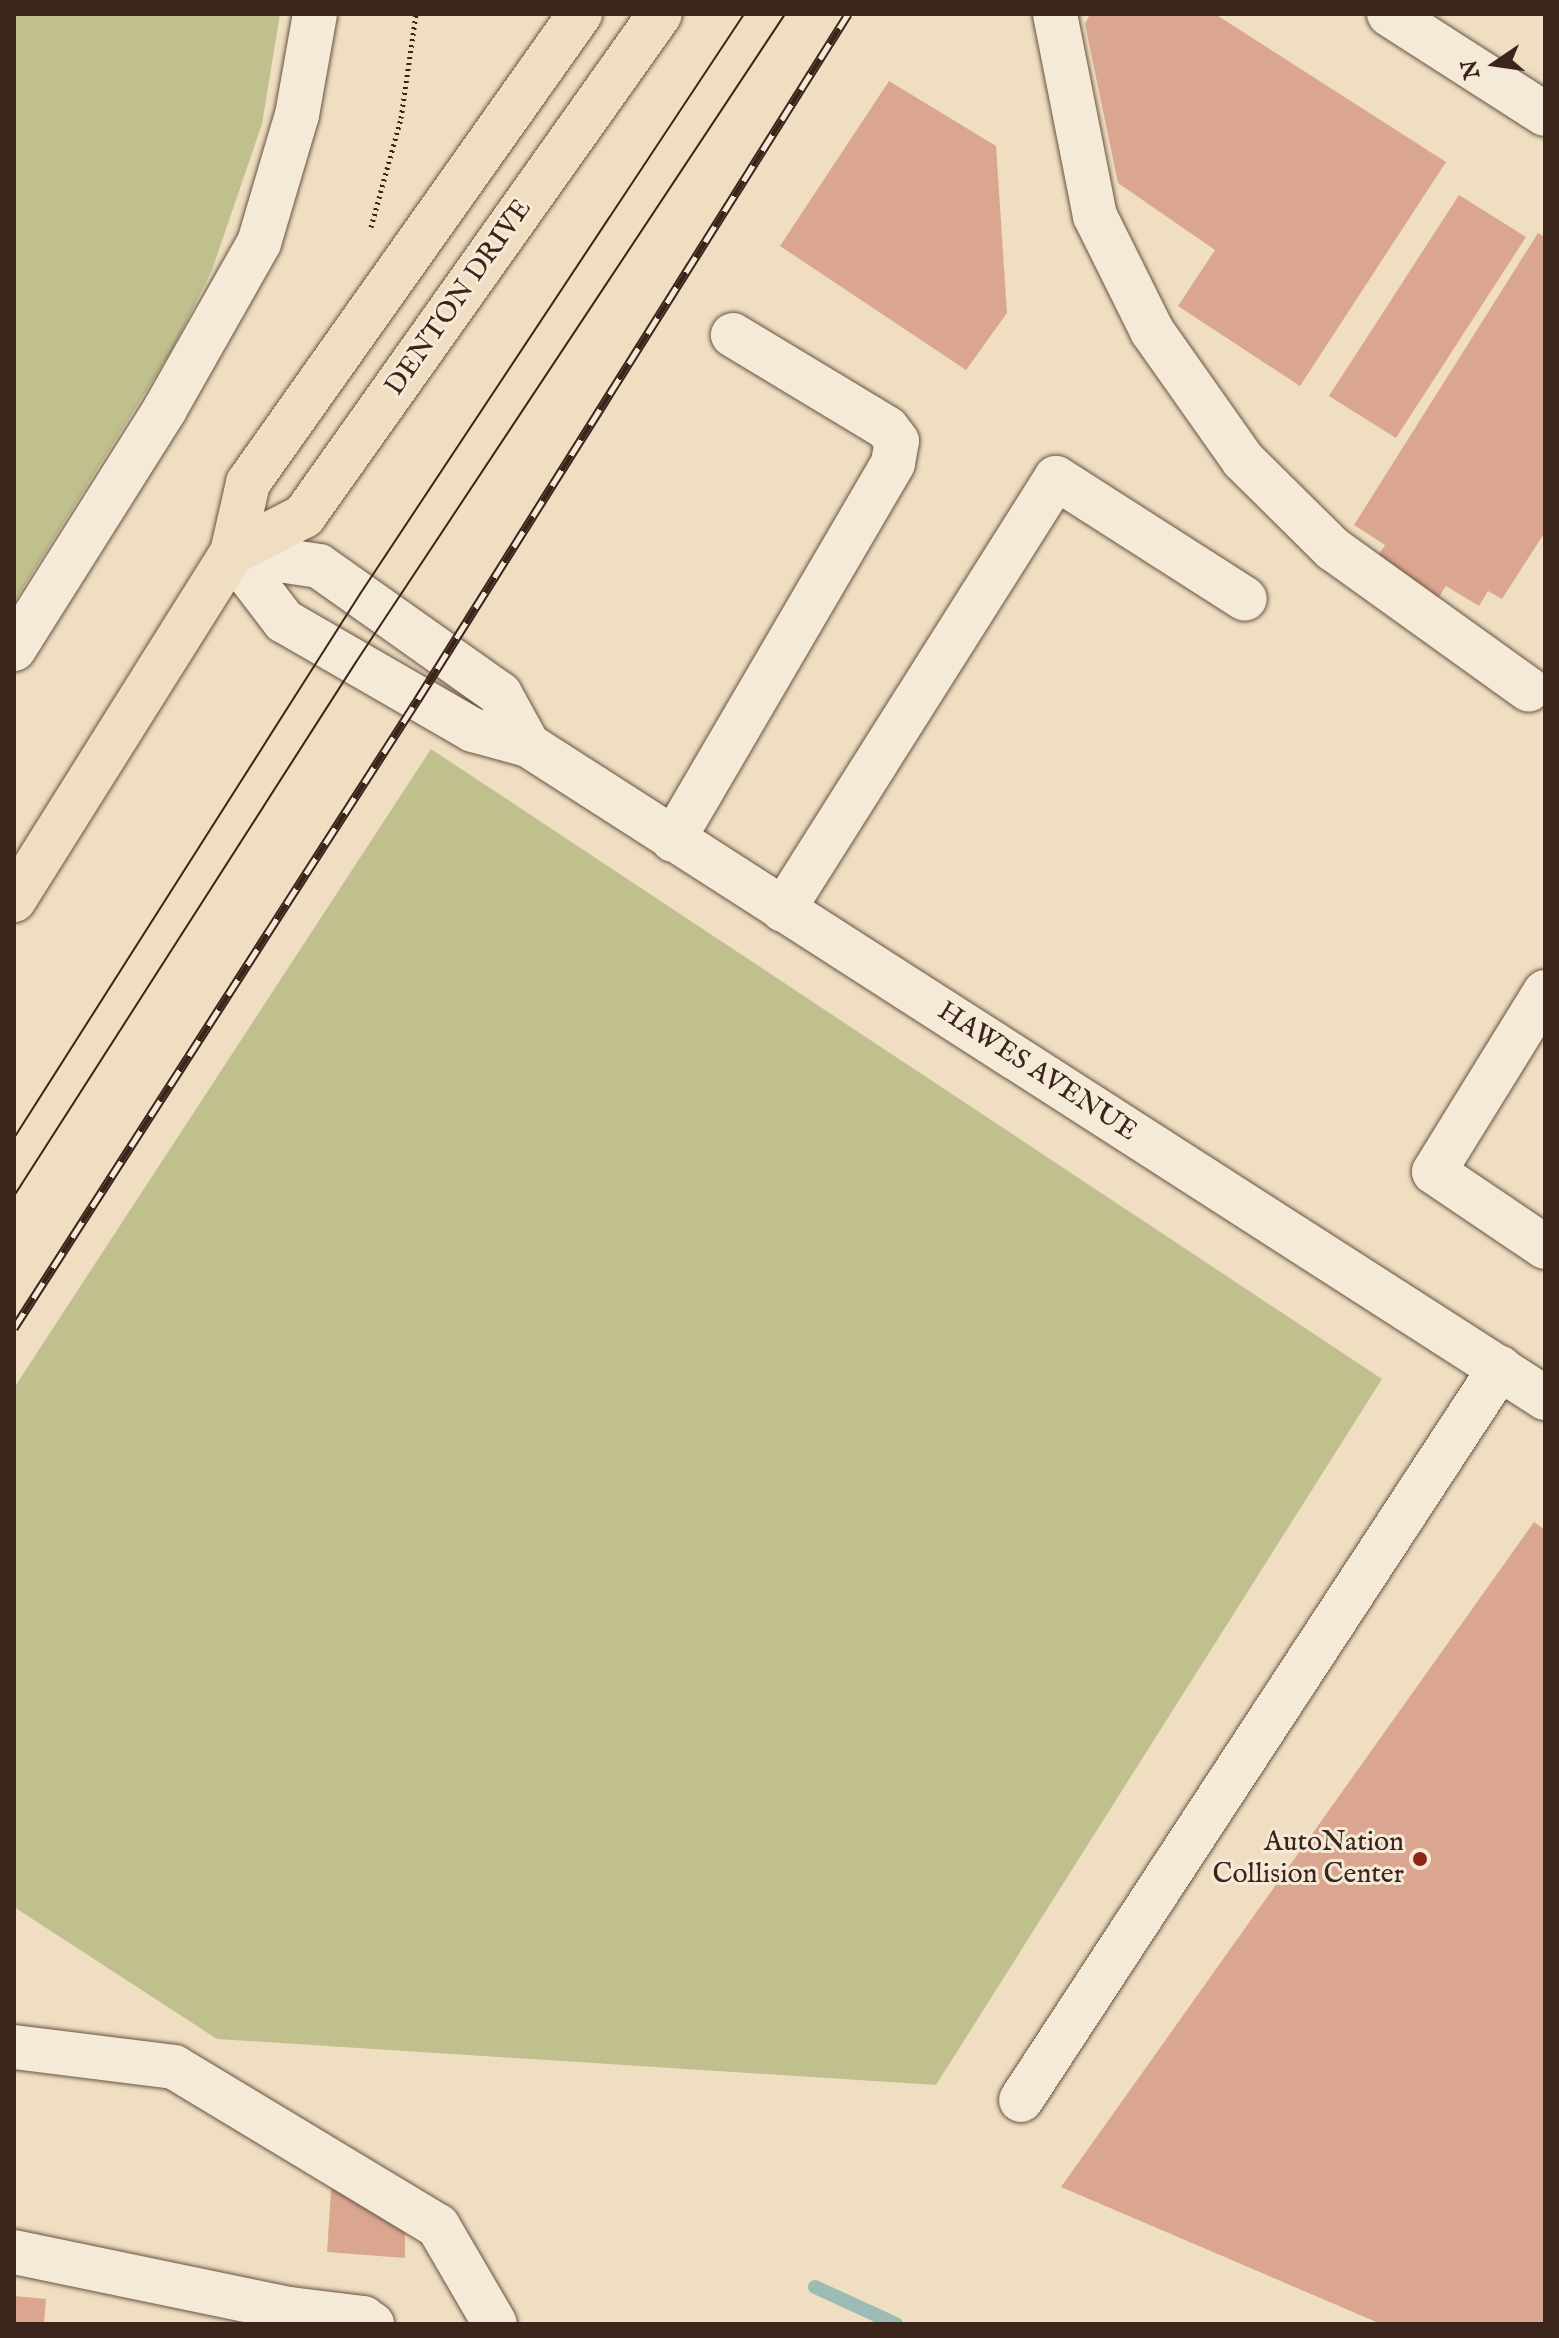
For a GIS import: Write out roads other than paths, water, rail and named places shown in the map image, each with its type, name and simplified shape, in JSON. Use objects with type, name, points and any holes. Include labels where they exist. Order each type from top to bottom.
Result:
[{"type":"main road","points":[[14,900],[232,553],[248,483],[580,14]]},
{"type":"main road","name":"DENTON DRIVE","points":[[232,553],[304,516],[660,14]]},
{"type":"street","points":[[14,649],[165,409],[259,243],[297,115],[315,14]]},
{"type":"street","points":[[1055,14],[1095,216],[1161,344],[1243,460],[1333,549],[1540,685]]},
{"type":"street","points":[[1389,14],[1545,116]]},
{"type":"street","points":[[673,840],[893,463],[897,441],[887,428],[733,335]]},
{"type":"street","points":[[783,910],[1056,478],[1245,599]]},
{"type":"street","name":"HAWES AVENUE","points":[[232,553],[284,621],[473,730],[528,745],[1545,1398]]},
{"type":"street","name":"HAWES AVENUE","points":[[232,553],[319,566],[500,694],[528,745]]},
{"type":"street","points":[[1545,992],[1434,1172],[1545,1247]]},
{"type":"street","points":[[1021,2100],[1500,1368]]},
{"type":"street","points":[[14,2047],[174,2067],[438,2226],[495,2324]]},
{"type":"street","points":[[14,2252],[290,2309],[363,2318],[372,2324]]},
{"type":"waterway","points":[[815,2287],[896,2324]]},
{"type":"tram line","points":[[14,1138],[360,594],[744,14]]},
{"type":"tram line","points":[[14,1196],[356,662],[785,14]]},
{"type":"railway","points":[[14,1328],[418,699],[848,14]]},
{"type":"place","name":"AutoNation Collision Center","points":[[1420,1859]]}]
